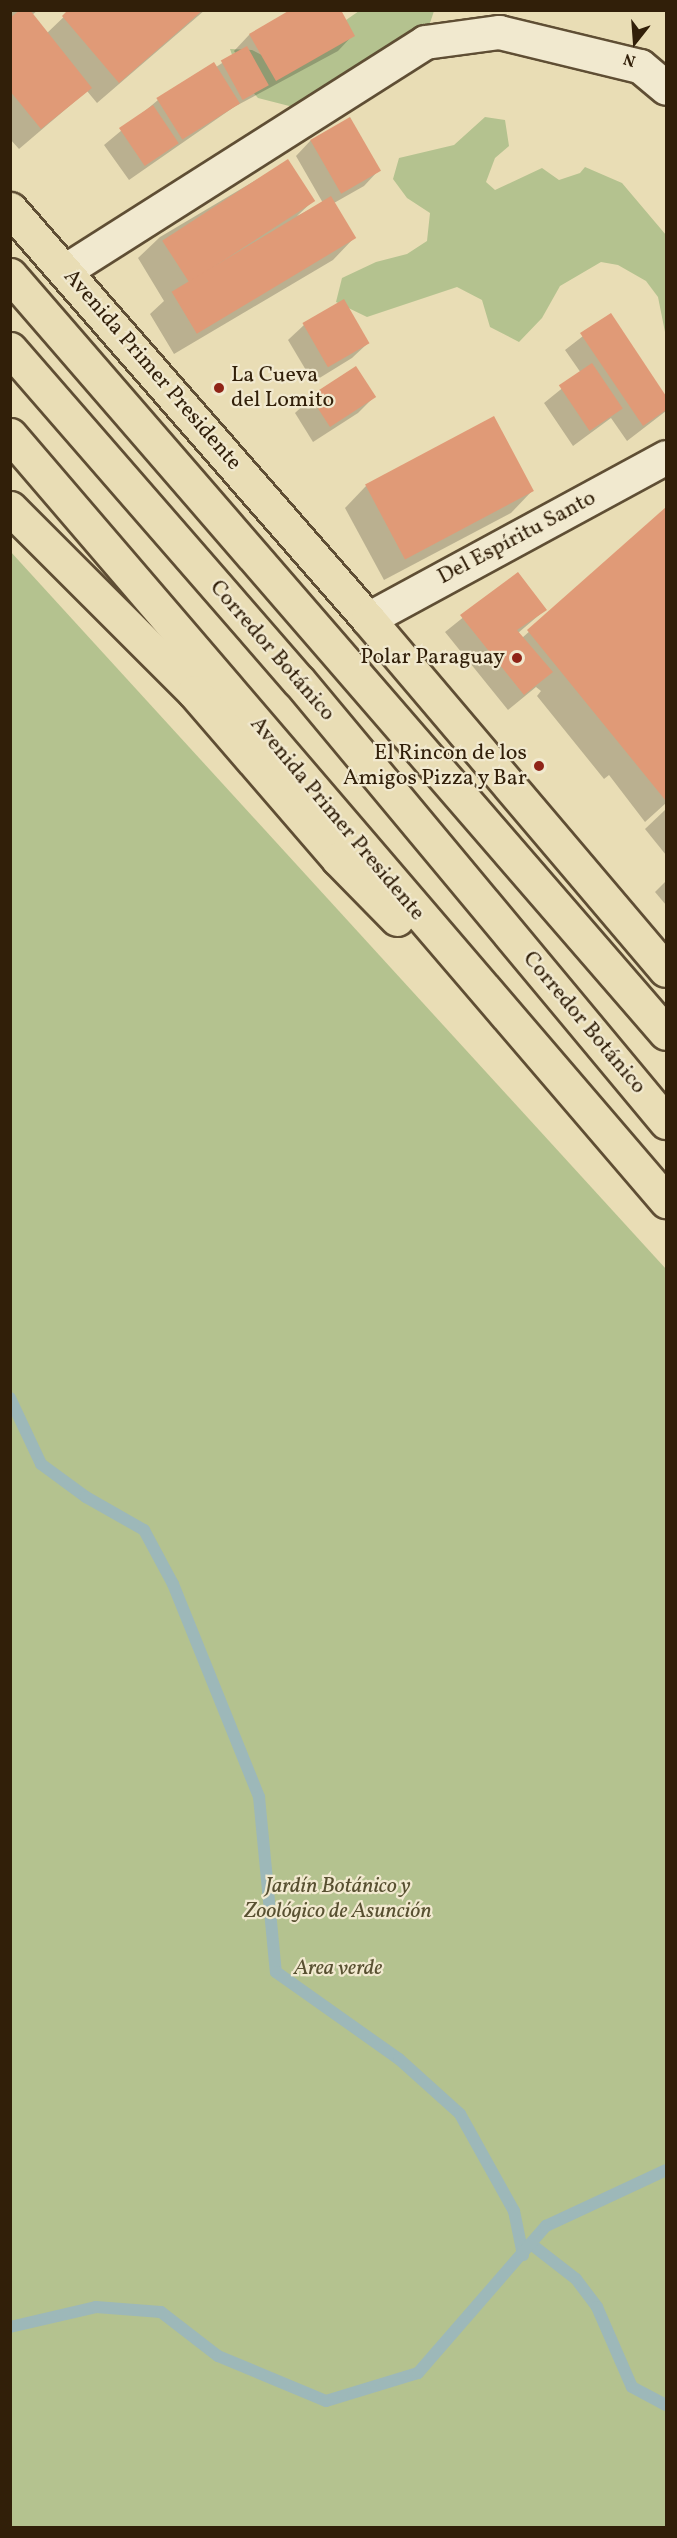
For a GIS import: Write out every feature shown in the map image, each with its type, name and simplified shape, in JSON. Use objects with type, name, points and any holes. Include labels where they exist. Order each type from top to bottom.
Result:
[{"type":"highway","name":"Avenida Primer Presidente","points":[[10,209],[66,270],[368,619],[666,970]]},
{"type":"highway","points":[[10,275],[666,1033]]},
{"type":"highway","name":"Corredor Botánico","points":[[10,349],[299,681],[666,1122]]},
{"type":"highway","name":"Avenida Primer Presidente","points":[[10,435],[517,1031],[666,1201]]},
{"type":"highway","points":[[10,508],[194,692],[379,902],[517,1031]]},
{"type":"street","points":[[66,270],[425,42],[498,32],[640,66],[666,88]]},
{"type":"street","name":"Del Espíritu Santo","points":[[368,619],[666,457]]},
{"type":"green space","points":[[359,11],[434,11],[429,26],[301,109],[258,98],[240,78],[230,49],[252,50],[281,65]]},
{"type":"green space","points":[[485,117],[505,120],[509,146],[495,158],[486,182],[495,190],[542,168],[559,180],[580,173],[585,167],[622,183],[666,235],[666,337],[658,297],[646,281],[618,265],[601,262],[560,286],[542,318],[519,342],[490,327],[482,300],[457,287],[367,317],[336,302],[342,278],[376,262],[407,254],[427,241],[430,213],[407,198],[393,179],[399,158],[454,145]]},
{"type":"green space","name":"Jardín Botánico y Zoológico de Asunción","points":[[10,551],[666,1269],[666,2527],[11,2527]]},
{"type":"building","points":[[20,10],[30,10],[92,88],[41,129],[10,91],[10,18]]},
{"type":"building","points":[[68,10],[203,10],[119,83],[62,16]]},
{"type":"building","points":[[290,10],[341,10],[355,36],[276,81],[249,34]]},
{"type":"building","points":[[247,46],[269,85],[243,100],[221,61]]},
{"type":"building","points":[[214,62],[240,104],[182,140],[156,98]]},
{"type":"building","points":[[153,105],[179,143],[145,166],[119,128]]},
{"type":"building","points":[[350,117],[381,171],[341,194],[310,140]]},
{"type":"building","points":[[288,159],[315,201],[189,283],[162,241]]},
{"type":"building","points":[[331,196],[356,238],[197,334],[172,292]]},
{"type":"building","points":[[344,299],[370,343],[328,367],[302,323]]},
{"type":"building","points":[[611,313],[666,396],[666,410],[643,426],[580,333]]},
{"type":"building","points":[[592,363],[623,409],[590,431],[559,385]]},
{"type":"building","points":[[356,366],[376,397],[330,427],[310,396]]},
{"type":"building","points":[[494,416],[534,491],[405,560],[365,485]]},
{"type":"building","points":[[666,507],[666,801],[527,630]]},
{"type":"building","points":[[518,572],[547,610],[517,630],[553,672],[524,695],[460,615]]},
{"type":"waterway","points":[[10,1398],[41,1464],[86,1497],[144,1530],[173,1584],[259,1797],[276,1972],[399,2059],[460,2114],[514,2211],[523,2255]]},
{"type":"waterway","points":[[10,2327],[96,2307],[161,2312],[218,2356],[326,2401],[418,2373],[546,2226],[666,2170]]},
{"type":"waterway","points":[[531,2244],[576,2279],[597,2307],[632,2387],[666,2405]]},
{"type":"place","name":"La Cueva del Lomito","points":[[219,388]]},
{"type":"place","name":"Polar Paraguay","points":[[517,658]]},
{"type":"place","name":"El Rincon de los Amigos Pizza y Bar","points":[[539,766]]},
{"type":"park label","name":"Area verde","points":[[338,1969]]}]
